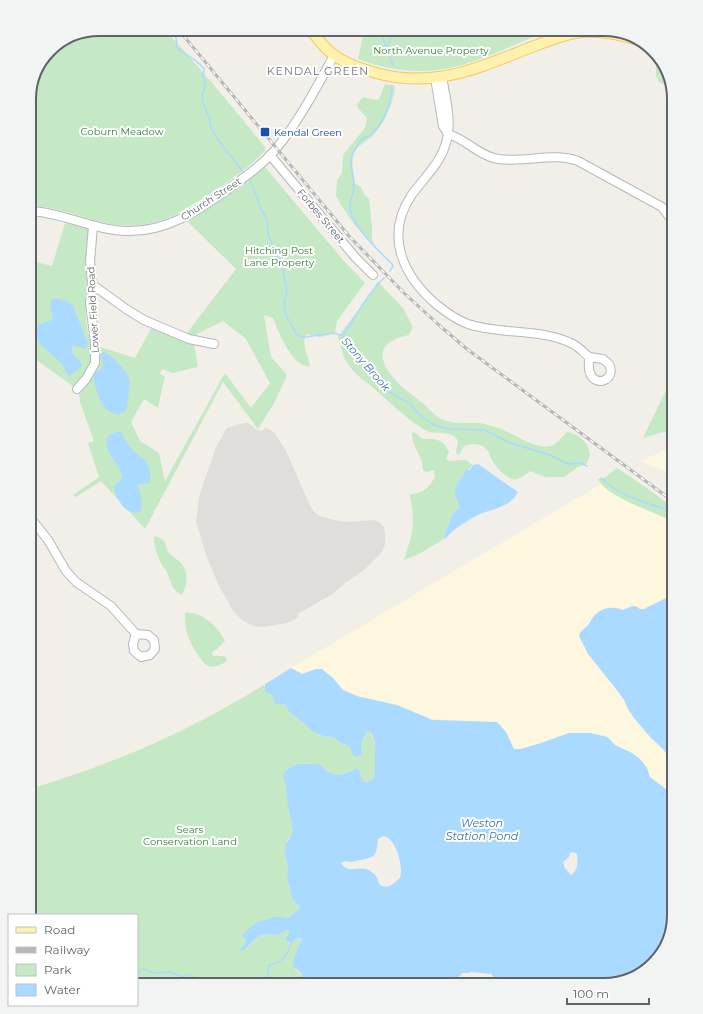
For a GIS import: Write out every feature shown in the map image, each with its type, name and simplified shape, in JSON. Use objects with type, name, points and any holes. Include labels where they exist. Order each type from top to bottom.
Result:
[{"type":"main road","points":[[316,36],[334,55],[358,67],[387,76],[410,79],[439,78],[465,72],[561,36]]},
{"type":"street","name":"Church Street","points":[[36,212],[46,213],[93,226],[128,231],[147,230],[168,224],[195,211],[249,174],[270,155],[284,138],[317,88],[334,55]]},
{"type":"street","points":[[439,78],[443,126],[448,134],[460,138],[485,155],[497,159],[559,157],[578,161],[651,200],[662,207],[667,214]]},
{"type":"street","points":[[448,134],[442,155],[409,200],[400,219],[398,233],[399,248],[410,276],[432,300],[462,322],[486,328],[560,339],[576,346],[589,358]]},
{"type":"street","name":"Forbes Street","points":[[270,155],[355,257],[373,275]]},
{"type":"street","name":"Lower Field Road","points":[[77,389],[86,379],[95,363],[95,343],[90,302],[93,291],[90,262],[93,226]]},
{"type":"street","points":[[92,285],[144,320],[189,339],[214,344]]},
{"type":"street","points":[[36,525],[48,540],[66,571],[76,582],[111,606],[136,634]]},
{"type":"shaded area","points":[[248,423],[257,430],[262,431],[266,428],[274,432],[286,451],[314,512],[320,516],[348,522],[373,520],[379,522],[384,527],[385,533],[385,545],[382,552],[365,569],[334,593],[298,614],[296,619],[287,623],[263,627],[253,626],[242,620],[233,611],[218,584],[206,555],[196,521],[199,497],[216,447],[227,428]]},
{"type":"shaded area","points":[[667,450],[667,471],[640,461]]},
{"type":"shaded area","points":[[623,471],[667,503],[667,790],[650,777],[640,759],[632,753],[615,745],[611,739],[604,735],[585,733],[559,736],[521,749],[514,749],[501,725],[492,722],[431,719],[397,705],[361,698],[348,693],[322,669],[316,669],[302,674],[291,668]]},
{"type":"green space","name":"Coburn Meadow","points":[[99,36],[170,36],[265,147],[265,151],[253,162],[213,192],[177,214],[153,223],[126,226],[111,224],[61,210],[36,207],[36,95],[38,83],[49,61],[57,52],[68,44],[79,39]]},
{"type":"green space","name":"North Avenue Property","points":[[363,36],[536,36],[471,62],[450,68],[429,71],[408,71],[384,67],[358,59]]},
{"type":"green space","points":[[656,65],[659,68],[665,85],[660,83],[656,76]]},
{"type":"green space","points":[[385,84],[395,86],[387,114],[375,134],[356,149],[352,158],[355,183],[361,187],[364,194],[369,199],[372,239],[375,247],[354,224],[336,195],[337,180],[342,173],[343,155],[365,128],[367,118],[358,108],[357,104],[363,97],[376,100],[379,99]]},
{"type":"green space","name":"Hitching Post Lane Property","points":[[265,167],[343,260],[365,283],[337,321],[335,333],[320,337],[307,334],[304,341],[310,366],[298,362],[292,356],[282,340],[273,318],[264,315],[271,357],[287,375],[274,403],[258,429],[223,382],[145,529],[101,481],[76,497],[73,495],[99,477],[88,443],[94,441],[80,402],[79,394],[93,377],[96,364],[97,346],[135,358],[152,327],[194,343],[198,367],[173,373],[162,369],[160,374],[165,376],[158,408],[144,399],[131,422],[140,441],[159,453],[165,481],[225,373],[251,408],[270,383],[246,339],[223,321],[193,336],[187,333],[236,269],[187,221],[234,190],[253,176],[256,171]]},
{"type":"green space","points":[[65,223],[89,229],[89,285],[86,322],[92,350],[91,364],[89,371],[74,387],[36,360],[36,262],[52,266]]},
{"type":"green space","points":[[378,282],[403,308],[413,327],[409,335],[389,343],[384,349],[382,355],[388,370],[401,386],[438,417],[445,421],[484,424],[501,429],[538,446],[545,447],[555,444],[567,432],[572,433],[582,439],[589,448],[589,459],[586,464],[578,467],[564,477],[546,477],[530,471],[519,478],[514,479],[507,477],[497,468],[486,448],[476,444],[469,444],[463,447],[458,455],[456,452],[458,441],[455,437],[448,434],[429,432],[419,427],[361,378],[346,361],[338,337]]},
{"type":"green space","points":[[667,388],[667,431],[643,438]]},
{"type":"green space","points":[[412,432],[416,433],[422,439],[435,439],[442,442],[449,453],[446,458],[448,461],[466,460],[473,465],[460,479],[456,487],[461,509],[458,509],[451,516],[444,539],[417,555],[404,560],[413,526],[410,495],[426,489],[435,477],[434,470],[426,472],[423,470],[422,462],[413,442]]},
{"type":"green space","points":[[617,468],[634,479],[667,503],[667,519],[632,504],[611,492],[603,486],[598,479],[604,478]]},
{"type":"green space","points":[[154,536],[164,541],[170,554],[180,562],[185,569],[187,578],[182,595],[173,588],[167,572],[161,564],[155,547]]},
{"type":"green space","points":[[185,613],[191,613],[203,617],[214,625],[225,641],[212,652],[213,656],[225,656],[227,661],[213,667],[202,661],[189,638],[185,624]]},
{"type":"green space","name":"Sears Conservation Land","points":[[264,685],[267,692],[273,697],[274,702],[278,704],[285,704],[289,712],[313,732],[323,736],[333,737],[341,743],[349,746],[351,752],[362,750],[361,741],[365,736],[366,731],[368,731],[371,734],[375,746],[376,769],[374,775],[371,781],[367,783],[363,781],[355,768],[345,773],[333,774],[313,763],[299,763],[286,769],[287,792],[293,831],[287,840],[285,856],[288,866],[287,877],[292,899],[300,907],[300,909],[288,918],[277,916],[261,921],[241,936],[246,939],[242,949],[250,945],[259,936],[269,934],[279,935],[286,930],[289,930],[289,934],[286,936],[285,940],[289,943],[301,938],[295,955],[295,969],[302,975],[302,978],[138,978],[138,914],[36,914],[36,787],[90,769],[150,745],[208,717]]},
{"type":"water","points":[[55,298],[65,300],[73,306],[88,344],[85,349],[73,345],[73,353],[82,365],[69,376],[57,359],[43,347],[37,337],[38,325],[52,320],[53,316],[50,309],[51,300]]},
{"type":"water","points":[[104,352],[119,364],[130,380],[127,408],[124,412],[118,415],[107,410],[99,398],[96,388],[94,375],[103,366],[101,353]]},
{"type":"water","points":[[120,431],[129,446],[145,461],[149,468],[150,483],[138,485],[142,502],[140,512],[135,513],[127,510],[120,503],[114,489],[122,478],[122,474],[109,452],[107,440],[110,434]]},
{"type":"water","points":[[478,464],[518,492],[509,502],[474,517],[458,527],[444,539],[451,516],[458,509],[460,509],[455,493],[456,486],[466,470],[470,470],[473,465]]},
{"type":"water","points":[[667,598],[667,755],[634,718],[624,700],[588,654],[579,636],[594,616],[604,609],[615,608],[623,610],[636,606],[640,609],[644,609]]},
{"type":"water","name":"Weston Station Pond","points":[[291,668],[302,674],[316,669],[322,669],[333,678],[343,690],[357,696],[397,705],[433,720],[497,722],[506,732],[514,749],[521,749],[569,733],[590,733],[607,737],[615,745],[632,753],[640,759],[647,768],[650,777],[667,790],[667,915],[665,930],[663,932],[664,935],[659,946],[649,960],[635,970],[620,976],[604,978],[495,978],[491,974],[471,972],[462,973],[460,976],[455,978],[302,978],[302,974],[293,966],[295,955],[302,939],[299,938],[291,943],[286,941],[285,938],[289,934],[289,930],[286,930],[279,935],[269,934],[259,936],[244,950],[239,951],[246,942],[245,938],[241,936],[253,925],[277,916],[288,918],[300,909],[300,907],[292,899],[287,877],[288,866],[285,856],[286,844],[293,831],[287,800],[286,785],[283,776],[285,771],[293,765],[304,763],[321,765],[333,774],[347,773],[356,768],[359,770],[363,781],[367,783],[374,776],[375,770],[375,742],[370,732],[366,731],[365,736],[361,741],[362,755],[356,757],[352,754],[349,746],[341,743],[333,737],[323,736],[313,732],[289,712],[285,704],[275,704],[273,697],[265,691],[265,684]],"holes":[[[383,836],[392,841],[398,853],[401,867],[400,878],[391,885],[386,887],[380,885],[374,874],[369,870],[360,868],[348,869],[341,863],[345,861],[352,862],[370,858],[376,852],[378,839]],[[573,852],[577,854],[576,869],[571,875],[565,868],[563,862],[569,857],[570,853]]]},
{"type":"waterway","name":"Stony Brook","points":[[175,36],[177,48],[204,69],[203,78],[206,85],[202,94],[203,103],[209,117],[211,127],[218,140],[243,172]]},
{"type":"waterway","points":[[383,36],[393,65]]},
{"type":"waterway","points":[[387,46],[390,41],[390,36]]},
{"type":"waterway","points":[[390,271],[393,266],[392,264],[373,245],[354,221],[350,205],[354,190],[351,168],[352,155],[362,140],[373,133],[381,123],[389,104],[392,85]]},
{"type":"waterway","name":"Stony Brook","points":[[248,177],[262,211],[267,219],[268,234],[282,267],[287,291],[284,305],[286,315],[297,335],[306,337],[334,333],[343,336],[383,387],[409,403],[421,416],[434,425],[449,429],[485,430],[510,443],[550,455],[568,464],[581,463],[587,466]]},
{"type":"waterway","points":[[343,336],[367,298],[384,278]]},
{"type":"waterway","name":"Stony Brook","points":[[601,478],[624,494],[667,510]]},
{"type":"waterway","points":[[266,978],[269,965],[278,963],[288,951],[291,943]]},
{"type":"waterway","points":[[138,973],[143,969],[155,973],[171,972],[182,977],[190,974],[198,978]]},
{"type":"railway","points":[[184,36],[349,236],[404,293],[467,349],[667,497]]},
{"type":"place","name":"Kendal Green","points":[[265,132]]},
{"type":"district","name":"KENDAL GREEN","points":[[318,71]]}]
